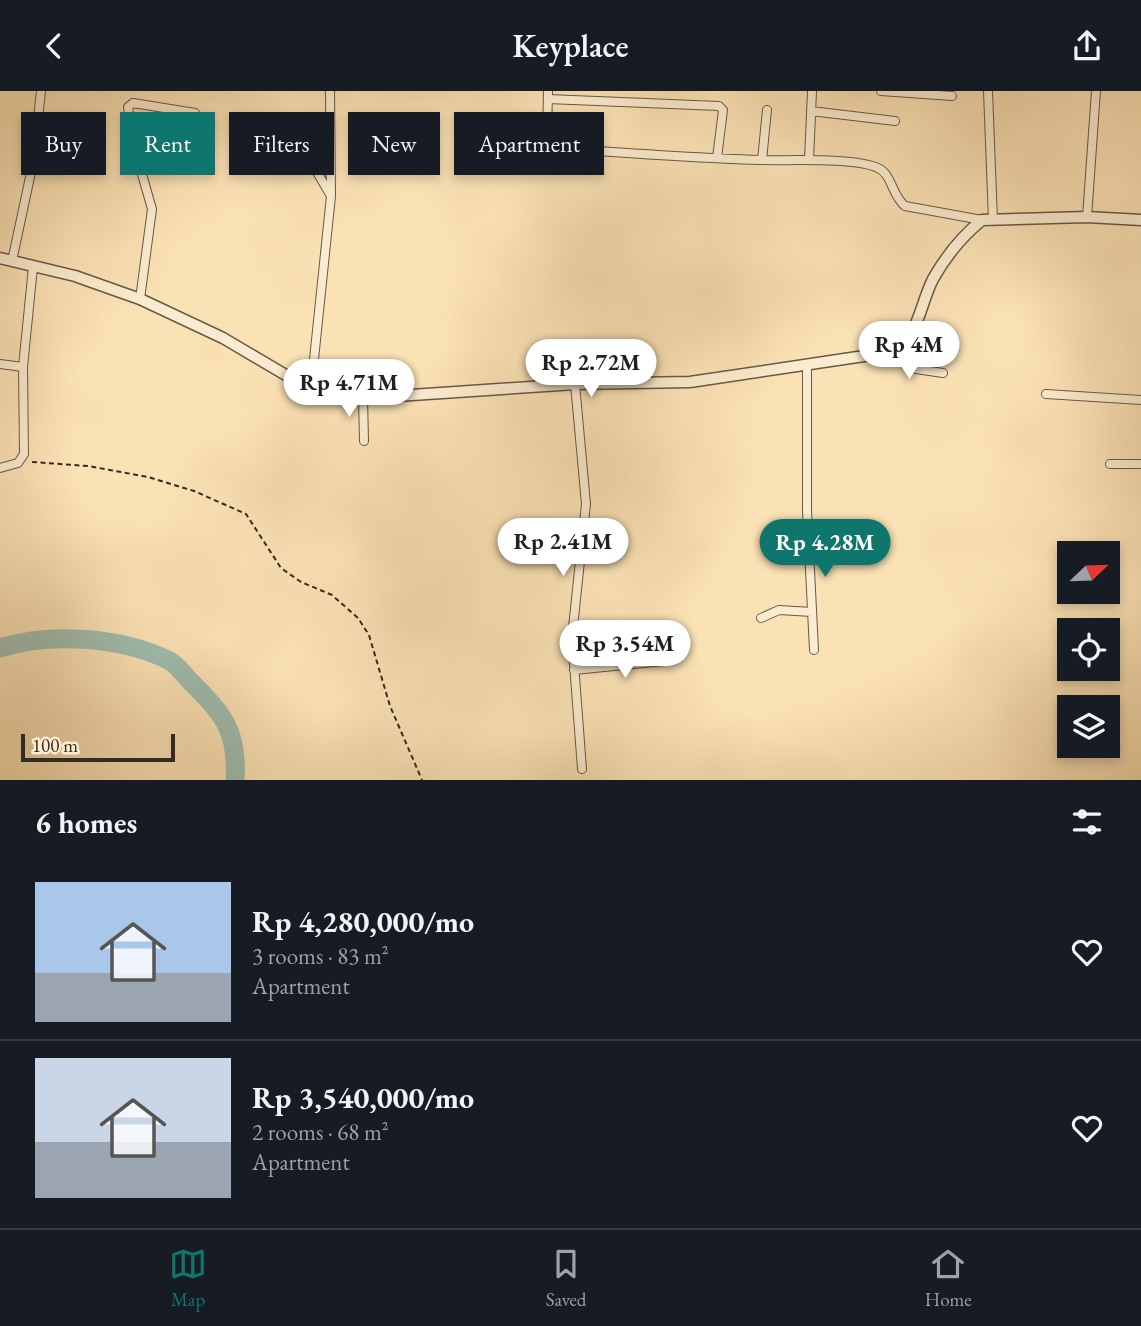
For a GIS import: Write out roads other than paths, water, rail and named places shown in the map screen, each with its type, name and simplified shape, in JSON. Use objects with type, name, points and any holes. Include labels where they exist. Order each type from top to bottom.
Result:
[{"type":"street","points":[[12,261],[33,163],[41,91]]},
{"type":"street","points":[[311,389],[331,196],[330,91]]},
{"type":"street","points":[[809,160],[812,91]]},
{"type":"street","points":[[881,91],[952,96]]},
{"type":"street","points":[[987,220],[988,91]]},
{"type":"street","points":[[1087,217],[1096,91]]},
{"type":"street","points":[[718,158],[723,110],[719,106],[548,95],[547,135],[550,145],[556,148],[718,158],[809,160],[873,166],[885,173],[896,198],[905,206],[987,220],[1087,217],[1141,220]]},
{"type":"street","points":[[129,112],[128,107],[133,103],[189,112]]},
{"type":"street","points":[[762,160],[767,110]]},
{"type":"street","points":[[811,111],[895,121]]},
{"type":"street","points":[[140,299],[152,209],[142,175]]},
{"type":"street","points":[[319,175],[331,196]]},
{"type":"street","points":[[0,258],[75,276],[140,299],[223,338],[311,389],[332,395],[363,397],[575,384],[690,382],[872,356],[904,346],[943,263],[960,240],[987,220]]},
{"type":"street","points":[[0,468],[20,461],[24,454],[23,367],[33,267]]},
{"type":"street","points":[[904,346],[916,369],[943,373]]},
{"type":"street","points":[[0,364],[23,367]]},
{"type":"street","points":[[807,365],[807,510],[814,650]]},
{"type":"street","points":[[575,384],[586,504],[574,609],[574,670],[582,769]]},
{"type":"street","points":[[1046,394],[1141,400]]},
{"type":"street","points":[[363,397],[364,441]]},
{"type":"street","points":[[1110,464],[1141,464]]},
{"type":"street","points":[[761,618],[779,610],[812,612]]},
{"type":"street","points":[[574,670],[674,660]]},
{"type":"waterway","points":[[0,648],[40,640],[85,639],[129,646],[171,662],[212,704],[226,725],[234,749],[235,780]]}]
